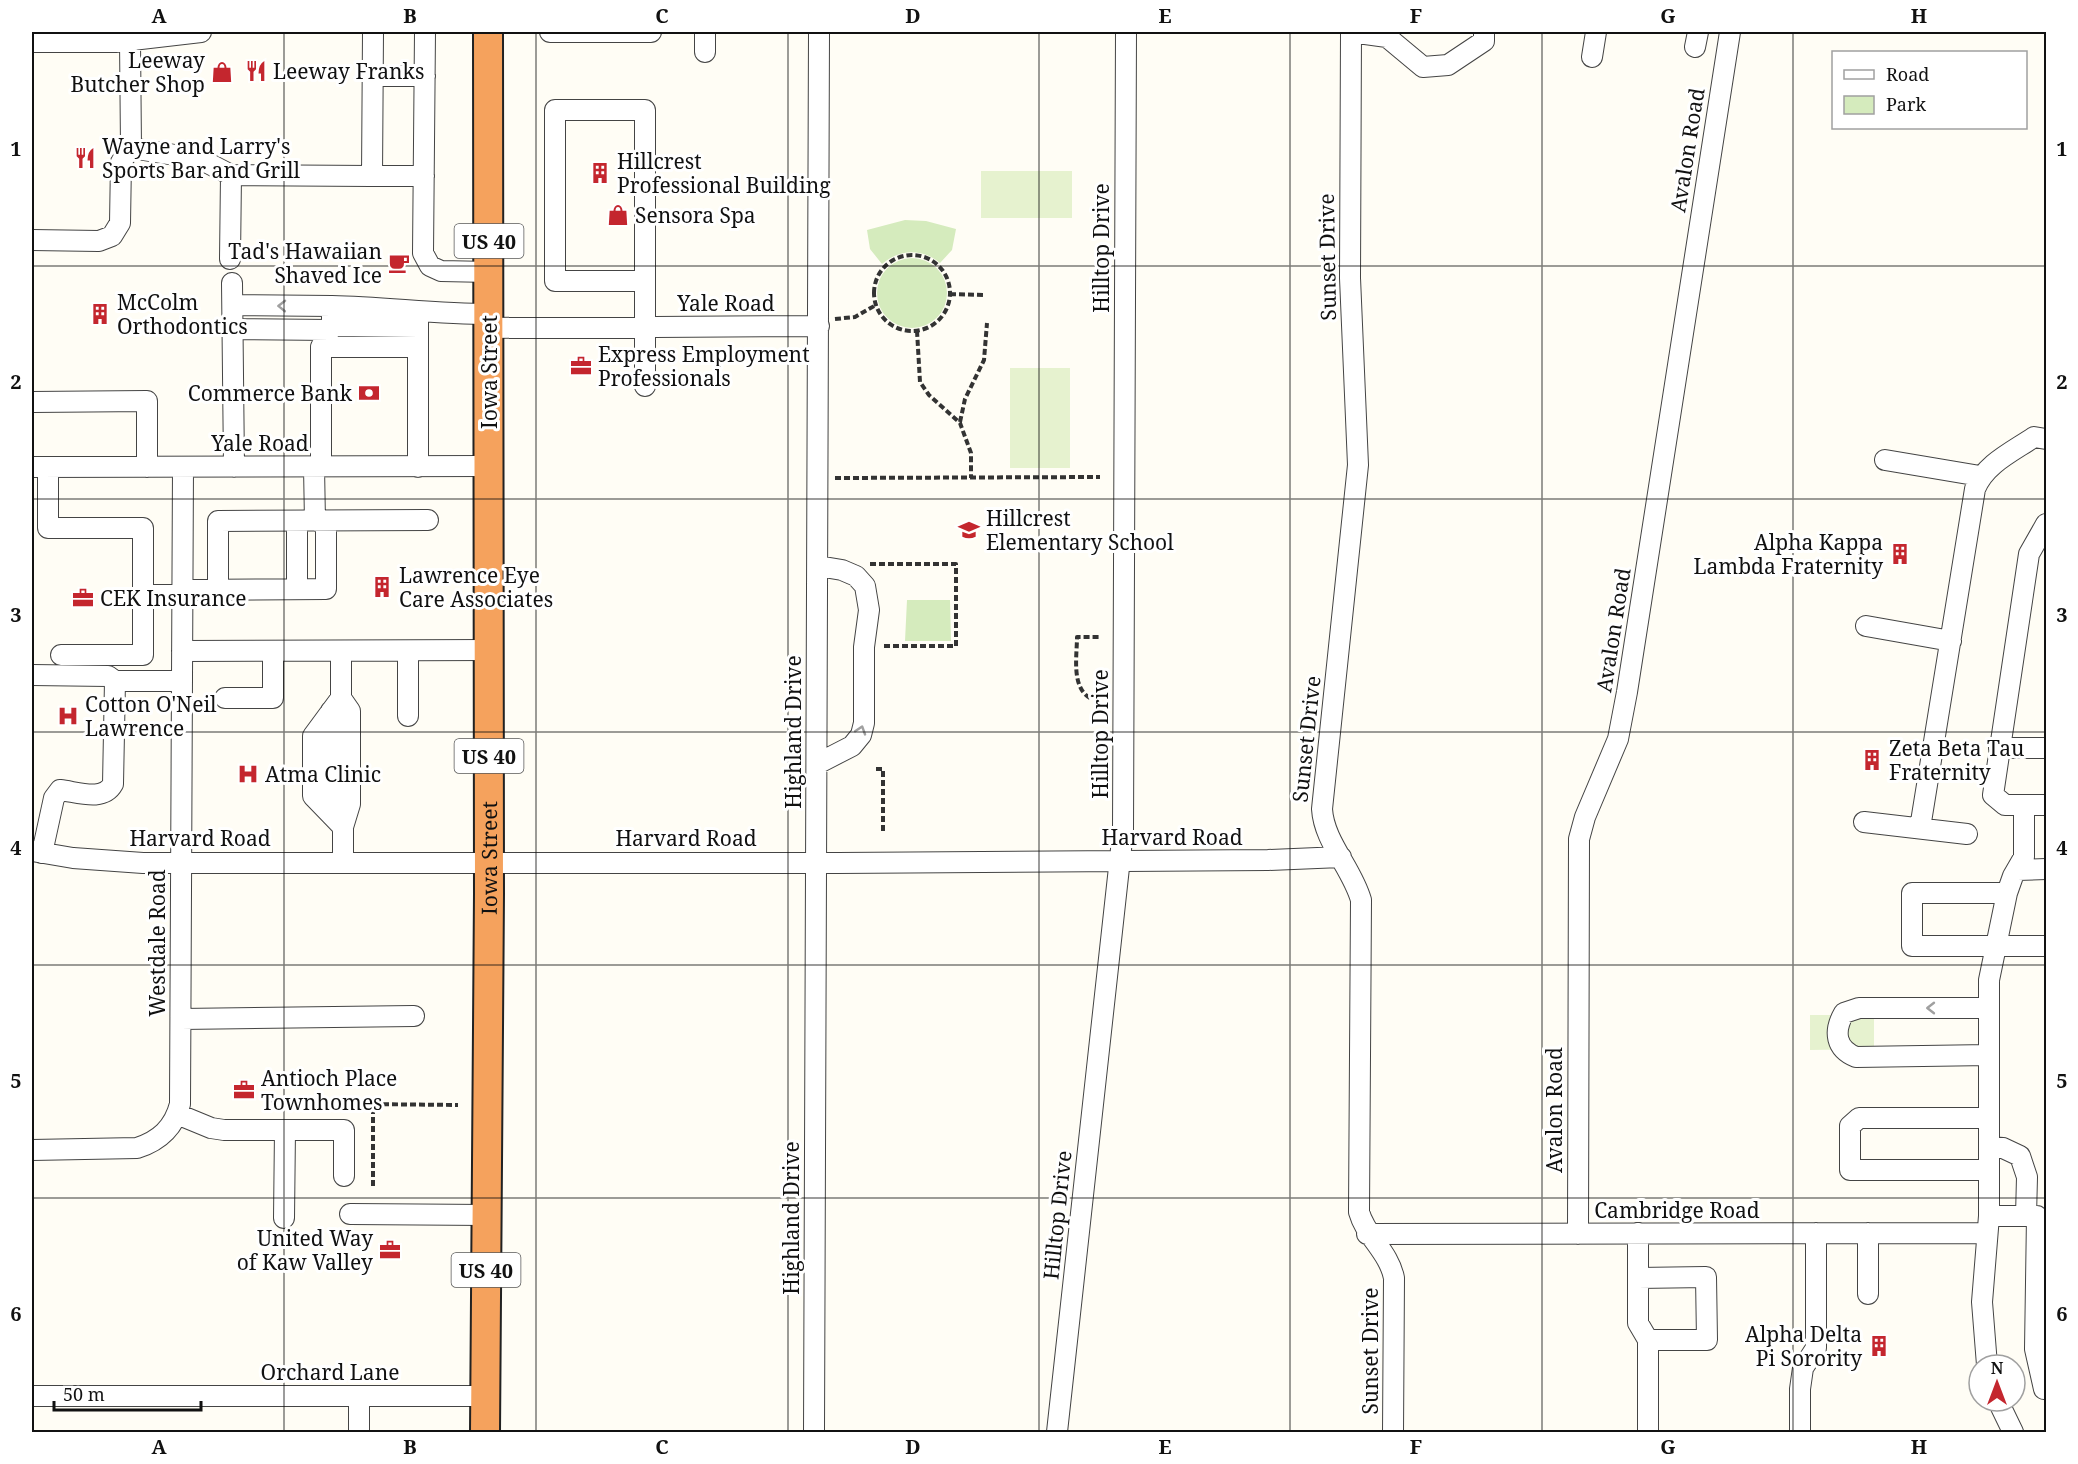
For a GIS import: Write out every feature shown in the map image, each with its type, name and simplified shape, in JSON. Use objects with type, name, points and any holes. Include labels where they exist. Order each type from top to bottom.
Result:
[{"type":"highway","name":"Iowa Street","points":[[484,1432],[489,862],[488,32]]},
{"type":"street","points":[[32,42],[130,41],[201,32]]},
{"type":"street","points":[[372,32],[372,176]]},
{"type":"street","points":[[425,32],[423,253],[430,266],[441,271],[489,272]]},
{"type":"street","points":[[550,32],[651,32]]},
{"type":"street","points":[[705,32],[705,52]]},
{"type":"street","name":"Highland Drive","points":[[813,1432],[818,566],[826,322],[819,32]]},
{"type":"street","name":"Hilltop Drive","points":[[1057,1432],[1120,861],[1124,672],[1126,32]]},
{"type":"street","points":[[1351,32],[1387,37],[1423,67],[1448,65],[1484,41],[1484,32]]},
{"type":"street","name":"Sunset Drive","points":[[1351,32],[1350,278],[1358,465],[1322,809],[1325,829],[1355,879],[1361,900],[1358,1198],[1359,1212],[1367,1234],[1387,1257],[1394,1278],[1394,1432]]},
{"type":"street","points":[[1592,57],[1596,32]]},
{"type":"street","name":"Avalon Road","points":[[1578,1234],[1579,839],[1585,817],[1618,740],[1628,692],[1730,32]]},
{"type":"street","points":[[32,240],[99,241],[112,236],[120,223],[121,162],[130,148],[130,41]]},
{"type":"street","points":[[372,75],[425,75]]},
{"type":"street","points":[[645,281],[555,281],[555,110],[645,110],[645,281],[645,386]]},
{"type":"street","points":[[130,148],[200,159],[231,175],[424,176]]},
{"type":"street","points":[[230,259],[231,175]]},
{"type":"street","points":[[232,283],[234,466]]},
{"type":"street","points":[[233,305],[387,307],[418,331]]},
{"type":"street","points":[[297,590],[312,521],[327,335],[332,306]]},
{"type":"street","name":"Yale Road","points":[[418,331],[489,321],[645,327],[826,322]]},
{"type":"street","points":[[233,329],[327,335],[418,331]]},
{"type":"street","points":[[418,331],[418,466]]},
{"type":"street","points":[[32,402],[147,401],[147,466]]},
{"type":"street","points":[[1920,828],[1975,489],[1980,476],[2040,438]]},
{"type":"street","points":[[1885,460],[1980,476]]},
{"type":"street","name":"Westdale Road","points":[[32,1150],[137,1148],[158,1139],[177,1114],[181,1094],[183,466]]},
{"type":"street","name":"Yale Road","points":[[40,467],[489,466]]},
{"type":"street","points":[[40,467],[40,531],[142,528],[142,655],[61,655]]},
{"type":"street","points":[[218,590],[218,521],[428,520]]},
{"type":"street","points":[[142,595],[218,590],[326,590],[312,521]]},
{"type":"street","points":[[2046,524],[2029,554],[1993,795],[2005,805],[2046,805]]},
{"type":"street","points":[[817,764],[852,746],[861,735],[864,723],[864,647],[869,610],[865,586],[856,576],[842,570],[818,566]]},
{"type":"street","points":[[1866,626],[1951,641]]},
{"type":"street","points":[[182,651],[489,650]]},
{"type":"street","points":[[225,698],[273,698],[273,651]]},
{"type":"street","points":[[341,651],[336,705],[343,863]]},
{"type":"street","points":[[408,651],[408,716]]},
{"type":"street","points":[[32,675],[108,676],[115,681],[182,681]]},
{"type":"street","points":[[37,852],[54,798],[60,790],[101,795],[109,791],[113,784],[115,681]]},
{"type":"street","points":[[336,705],[313,736],[313,796],[343,827]]},
{"type":"street","points":[[1999,748],[2046,748]]},
{"type":"street","points":[[1986,1353],[1982,1302],[1988,1224],[1989,980],[2007,893],[2024,858],[2024,805]]},
{"type":"street","points":[[1864,822],[1967,834]]},
{"type":"street","name":"Harvard Road","points":[[37,852],[105,861],[182,863],[816,863],[1341,857]]},
{"type":"street","points":[[2017,870],[2046,869]]},
{"type":"street","points":[[2007,893],[1912,893],[1912,946],[2046,946]]},
{"type":"street","points":[[1989,1008],[1859,1008],[1844,1013],[1838,1031],[1838,1042],[1842,1049],[1856,1057],[1989,1055]]},
{"type":"street","points":[[181,1019],[414,1016]]},
{"type":"street","points":[[177,1114],[212,1128],[344,1130],[344,1176]]},
{"type":"street","points":[[1989,1118],[1859,1118],[1850,1126],[1850,1170],[1989,1170]]},
{"type":"street","points":[[284,1218],[285,1130]]},
{"type":"street","points":[[1989,1147],[2012,1150],[2020,1156],[2036,1216],[2034,1348],[2044,1389]]},
{"type":"street","points":[[350,1214],[486,1215]]},
{"type":"street","name":"Cambridge Road","points":[[1367,1234],[1868,1233],[1988,1224],[2036,1216]]},
{"type":"street","points":[[1638,1233],[1638,1323],[1648,1340],[1648,1432]]},
{"type":"street","points":[[1800,1432],[1800,1389],[1803,1368],[1816,1348],[1816,1233]]},
{"type":"street","points":[[1868,1233],[1868,1294]]},
{"type":"street","points":[[1638,1278],[1706,1277],[1707,1340],[1648,1340]]},
{"type":"street","name":"Orchard Lane","points":[[32,1396],[484,1396]]},
{"type":"street","points":[[359,1396],[359,1432]]},
{"type":"street","points":[[2004,1413],[2013,1432]]},
{"type":"path","points":[[904,255],[919,255],[935,262],[947,277],[950,294],[944,314],[936,322],[917,330],[897,328],[889,324],[876,305],[873,289],[880,270],[887,263],[904,255]]},
{"type":"path","points":[[950,294],[984,295]]},
{"type":"path","points":[[826,322],[855,317],[876,305]]},
{"type":"path","points":[[960,423],[965,399],[984,360],[987,323]]},
{"type":"path","points":[[917,330],[920,382],[929,395],[960,423],[971,453],[971,478]]},
{"type":"path","points":[[831,478],[1100,477]]},
{"type":"path","points":[[868,564],[956,564],[956,646],[877,646]]},
{"type":"path","points":[[1090,698],[1079,689],[1077,638],[1099,638]]},
{"type":"path","points":[[876,769],[884,769],[883,832]]},
{"type":"path","points":[[266,1103],[458,1105]]},
{"type":"path","points":[[373,1104],[373,1186]]},
{"type":"green space","points":[[981,171],[1072,171],[1072,218],[981,218]]},
{"type":"green space","points":[[905,220],[926,221],[956,229],[952,250],[940,263],[926,255],[911,252],[896,255],[882,264],[870,249],[867,230]]},
{"type":"green space","points":[[919,258],[932,264],[941,273],[945,279],[947,293],[945,307],[937,318],[926,326],[905,328],[887,318],[879,307],[877,286],[887,268],[898,260]]},
{"type":"green space","points":[[1010,368],[1070,368],[1070,468],[1010,468]]},
{"type":"green space","points":[[907,600],[950,600],[951,641],[905,641]]},
{"type":"green space","points":[[1810,1015],[1874,1015],[1874,1049],[1810,1050]]},
{"type":"place","name":"Leeway Franks","points":[[256,71]]},
{"type":"place","name":"Leeway Butcher Shop","points":[[222,72]]},
{"type":"place","name":"Wayne and Larry's Sports Bar and Grill","points":[[85,158]]},
{"type":"place","name":"Hillcrest Professional Building","points":[[600,173]]},
{"type":"place","name":"Sensora Spa","points":[[618,215]]},
{"type":"place","name":"Tad's Hawaiian Shaved Ice","points":[[399,263]]},
{"type":"place","name":"McColm Orthodontics","points":[[100,314]]},
{"type":"place","name":"Express Employment Professionals","points":[[581,366]]},
{"type":"place","name":"Commerce Bank","points":[[369,393]]},
{"type":"place","name":"Hillcrest Elementary School","points":[[969,530]]},
{"type":"place","name":"Alpha Kappa Lambda Fraternity","points":[[1900,554]]},
{"type":"place","name":"Lawrence Eye Care Associates","points":[[382,587]]},
{"type":"place","name":"CEK Insurance","points":[[83,598]]},
{"type":"place","name":"Cotton O'Neil Lawrence","points":[[68,716]]},
{"type":"place","name":"Zeta Beta Tau Fraternity","points":[[1872,760]]},
{"type":"place","name":"Atma Clinic","points":[[248,774]]},
{"type":"place","name":"Antioch Place Townhomes","points":[[244,1090]]},
{"type":"place","name":"United Way of Kaw Valley","points":[[390,1250]]},
{"type":"place","name":"Alpha Delta Pi Sorority","points":[[1879,1346]]}]
